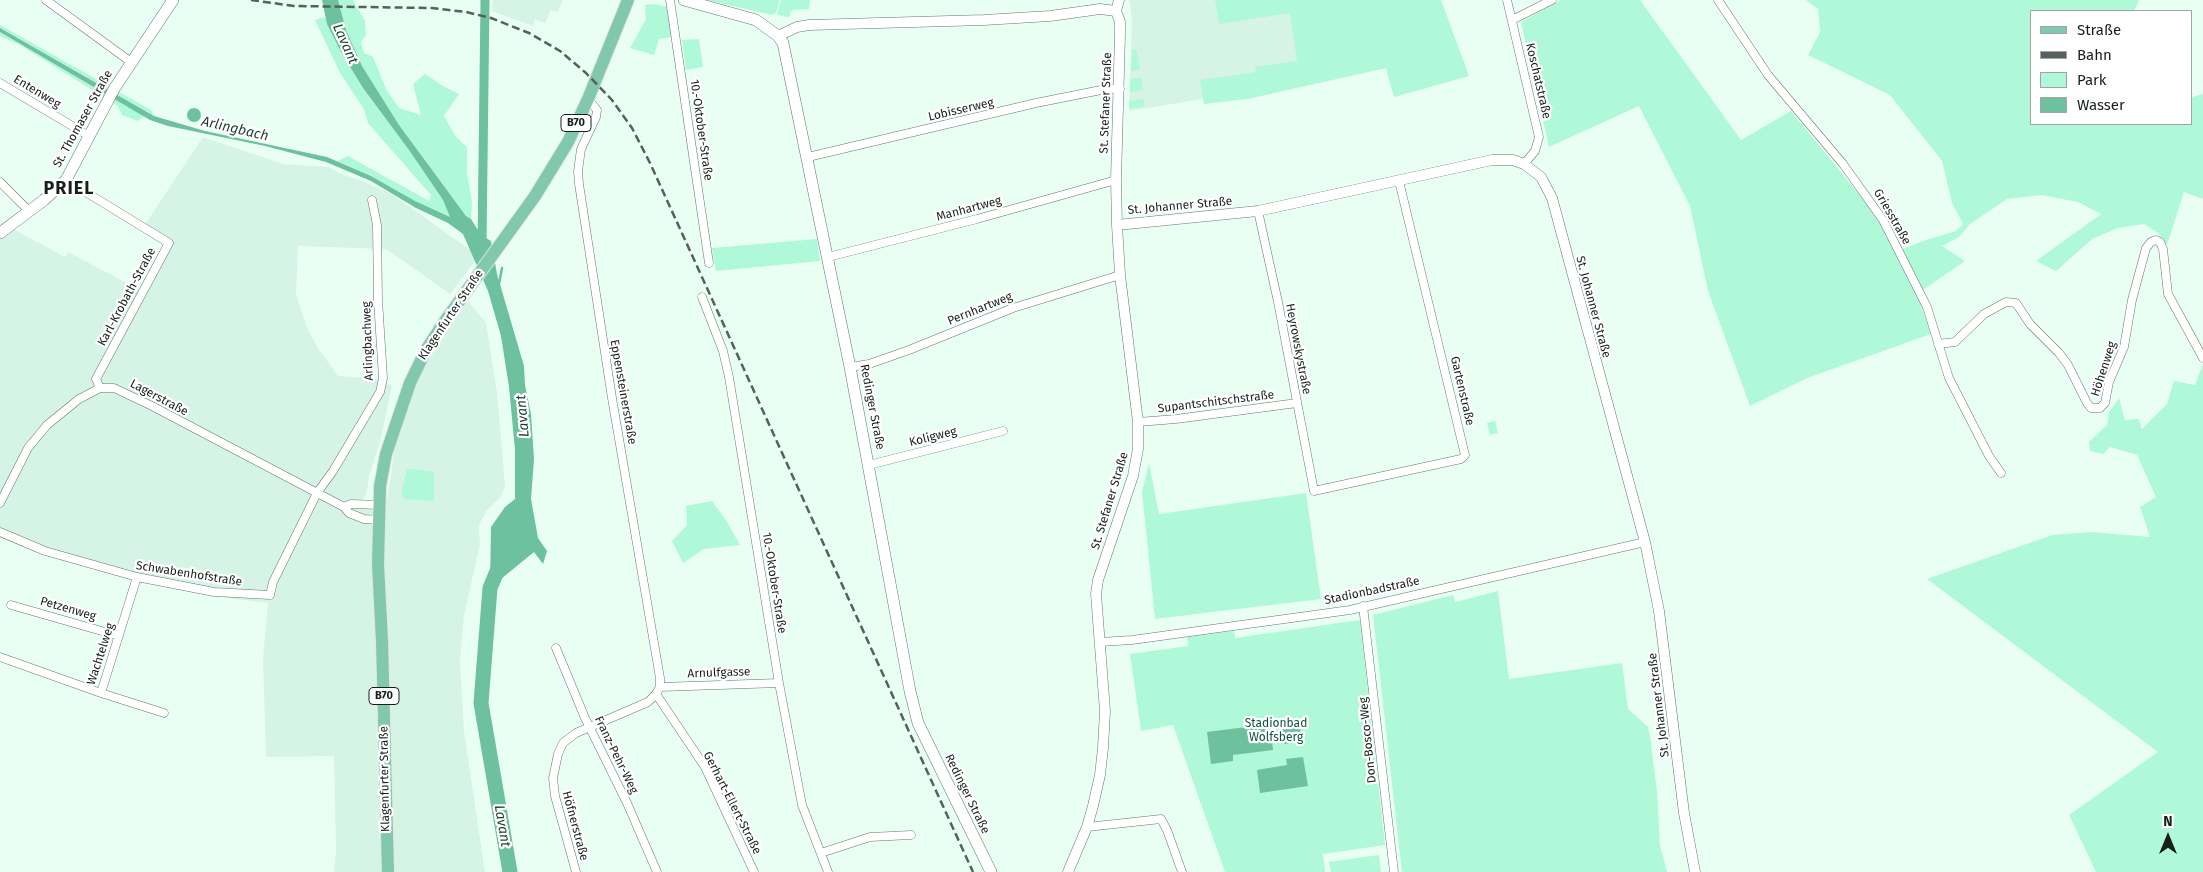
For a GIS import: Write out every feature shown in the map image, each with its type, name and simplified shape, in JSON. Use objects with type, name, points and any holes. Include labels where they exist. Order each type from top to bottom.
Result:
[{"type":"main road","name":"St. Thomaser Straße","points":[[0,233],[66,180],[114,89],[172,0]]},
{"type":"main road","name":"Klagenfurter Straße","points":[[388,872],[378,564],[379,505],[386,454],[410,383],[436,334],[536,196],[568,142],[588,99],[628,0]]},
{"type":"main road","points":[[684,0],[756,20],[778,36]]},
{"type":"main road","name":"Redinger Straße","points":[[778,36],[785,51],[850,367],[905,672],[918,723],[990,872]]},
{"type":"street","points":[[46,0],[131,62]]},
{"type":"street","name":"10.-Oktober-Straße","points":[[670,0],[709,263]]},
{"type":"street","points":[[778,36],[797,27],[809,25],[984,20],[1050,16],[1100,9],[1116,11],[1119,0]]},
{"type":"street","name":"Koschatstraße","points":[[1507,0],[1539,137],[1535,151],[1524,164]]},
{"type":"street","points":[[1512,20],[1552,0]]},
{"type":"street","name":"Griesstraße","points":[[1718,0],[1768,75],[1843,164],[1884,220],[1927,307],[1949,378],[1989,456],[2001,473]]},
{"type":"street","name":"St. Stefaner Straße","points":[[1068,872],[1087,827],[1100,775],[1105,711],[1096,594],[1098,580],[1136,464],[1138,422],[1120,275],[1117,225],[1116,180],[1120,89],[1120,22],[1116,11]]},
{"type":"street","name":"Entenweg","points":[[0,83],[89,136]]},
{"type":"street","name":"Lobisserweg","points":[[808,157],[1036,103],[1106,89],[1120,89]]},
{"type":"street","name":"Eppensteinerstraße","points":[[588,99],[597,110],[596,117],[581,149],[578,162],[579,184],[612,398],[660,678],[658,691]]},
{"type":"street","name":"St. Johanner Straße","points":[[1117,225],[1258,211],[1492,160],[1513,160],[1524,164],[1540,176],[1552,198],[1645,542],[1659,611],[1684,813],[1695,872]]},
{"type":"street","name":"Karl-Krobath-Straße","points":[[66,180],[169,244],[96,379],[100,388]]},
{"type":"street","name":"Manhartweg","points":[[828,258],[977,220],[1116,180]]},
{"type":"street","name":"Gartenstraße","points":[[1314,491],[1461,459],[1465,455],[1399,181]]},
{"type":"street","points":[[0,182],[29,211]]},
{"type":"street","name":"Arlingbachweg","points":[[317,493],[333,471],[380,392],[383,378],[378,300],[377,225],[372,200]]},
{"type":"street","name":"Heyrowskystraße","points":[[1258,211],[1314,491]]},
{"type":"street","name":"Höhenweg","points":[[1938,344],[1955,342],[1984,314],[2006,302],[2016,303],[2030,324],[2059,353],[2068,365],[2087,403],[2091,408],[2100,408],[2105,403],[2109,382],[2124,347],[2132,300],[2146,248],[2150,242],[2156,240],[2160,242],[2163,249],[2168,294],[2203,358]]},
{"type":"street","name":"Pernhartweg","points":[[850,367],[869,364],[1013,308],[1120,275]]},
{"type":"street","name":"10.-Oktober-Straße","points":[[702,297],[723,352],[729,377],[778,683],[802,805],[828,872]]},
{"type":"street","points":[[0,503],[28,448],[39,434],[72,404],[100,388]]},
{"type":"street","name":"Lagerstraße","points":[[100,388],[114,388],[123,391],[344,507],[349,513],[379,520]]},
{"type":"street","name":"Supantschitschstraße","points":[[1138,422],[1176,419],[1297,403]]},
{"type":"street","name":"Koligweg","points":[[869,465],[1003,431]]},
{"type":"street","name":"Schwabenhofstraße","points":[[0,532],[45,551],[137,578],[214,592],[270,595],[273,582],[317,493]]},
{"type":"street","points":[[344,507],[351,504],[379,505]]},
{"type":"street","name":"Stadionbadstraße","points":[[1100,642],[1132,640],[1350,610],[1645,542]]},
{"type":"street","name":"Wachtelweg","points":[[0,657],[101,693],[137,578]]},
{"type":"street","name":"Petzenweg","points":[[11,605],[119,636]]},
{"type":"street","name":"Don-Bosco-Weg","points":[[1363,606],[1394,872]]},
{"type":"street","name":"Franz-Pehr-Weg","points":[[556,648],[657,872]]},
{"type":"street","name":"Arnulfgasse","points":[[658,691],[778,683]]},
{"type":"street","name":"Höfnerstraße","points":[[576,872],[557,806],[553,778],[558,754],[563,743],[576,733],[648,702],[658,691]]},
{"type":"street","name":"Gerhart-Ellert-Straße","points":[[658,691],[705,767],[754,872]]},
{"type":"street","points":[[101,693],[164,713]]},
{"type":"street","points":[[1087,827],[1161,819],[1167,830],[1182,872]]},
{"type":"street","points":[[821,853],[870,837],[911,835]]},
{"type":"shaded area","points":[[493,0],[563,0],[558,12],[550,10],[546,23],[535,20],[533,26],[492,11]]},
{"type":"shaded area","points":[[1129,0],[1441,0],[1469,76],[1394,97],[1386,68],[1247,99],[1204,104],[1203,99],[1129,111],[1132,18]]},
{"type":"shaded area","points":[[203,137],[283,164],[329,167],[339,173],[390,193],[479,256],[450,294],[386,249],[298,246],[296,295],[308,330],[338,376],[381,379],[392,386],[380,442],[369,476],[367,491],[362,501],[387,501],[396,441],[409,401],[428,361],[466,302],[469,302],[486,323],[497,393],[505,486],[500,498],[487,510],[479,525],[480,544],[464,615],[460,660],[464,731],[485,872],[334,872],[336,851],[334,756],[266,757],[263,658],[268,603],[234,599],[140,580],[37,552],[0,536],[0,227],[7,223],[17,231],[65,257],[68,252],[140,290],[169,241],[144,226]]},
{"type":"green space","points":[[338,0],[353,0],[365,21],[366,35],[361,42],[364,53],[373,57],[387,91],[399,108],[421,115],[413,84],[425,74],[459,94],[444,116],[456,137],[467,147],[467,173],[472,202],[471,219],[466,216],[399,125],[362,66],[346,30]]},
{"type":"green space","points":[[706,0],[780,0],[776,13],[772,15]]},
{"type":"green space","points":[[781,0],[810,0],[809,9],[792,10],[789,17],[777,15]]},
{"type":"green space","points":[[1215,0],[1441,0],[1469,76],[1394,97],[1386,68],[1247,99],[1204,104],[1200,80],[1256,72],[1255,67],[1297,61],[1290,13],[1219,24]]},
{"type":"green space","points":[[1561,0],[1640,0],[1741,140],[1791,111],[1879,219],[1898,251],[1956,231],[1963,224],[1952,203],[1942,161],[1890,95],[1808,55],[1820,32],[1818,9],[1806,0],[2139,0],[2134,10],[2030,10],[2030,125],[2193,125],[2193,97],[2203,94],[2203,199],[2184,192],[2167,245],[2158,233],[2144,224],[2118,228],[2092,239],[2056,271],[2036,261],[2101,214],[2078,202],[2041,195],[2007,199],[1970,224],[1959,237],[1942,246],[1965,261],[1917,294],[1931,334],[1807,378],[1750,406],[1708,291],[1690,206],[1639,106],[1549,147],[1521,22]]},
{"type":"green space","points":[[654,4],[667,7],[672,37],[659,39],[654,55],[630,48],[646,19],[645,5]]},
{"type":"green space","points":[[325,17],[341,52],[363,88],[443,200],[451,218],[415,201],[371,176],[337,161],[348,156],[429,201],[431,195],[368,123],[364,109],[340,73],[315,20]]},
{"type":"green space","points":[[0,25],[151,110],[154,116],[0,28]]},
{"type":"green space","points":[[0,32],[144,116],[138,121],[122,115],[118,106],[20,45],[0,36]]},
{"type":"green space","points":[[699,39],[703,67],[686,70],[682,40]]},
{"type":"green space","points":[[1136,49],[1140,70],[1131,71],[1132,50]]},
{"type":"green space","points":[[1141,78],[1143,90],[1130,92],[1130,79]]},
{"type":"green space","points":[[1144,99],[1145,106],[1129,109],[1129,101]]},
{"type":"green space","points":[[817,239],[820,261],[716,271],[712,248]]},
{"type":"green space","points":[[2203,364],[2203,872],[2096,872],[2069,815],[2158,752],[1927,579],[2052,535],[2091,532],[2150,537],[2140,507],[2156,497],[2137,455],[2110,447],[2103,454],[2090,451],[2089,442],[2107,425],[2109,412],[2119,398],[2125,420],[2139,419],[2142,429],[2167,404],[2174,381],[2195,385]]},
{"type":"green space","points":[[1495,421],[1498,433],[1490,435],[1487,423]]},
{"type":"green space","points":[[1149,463],[1159,514],[1306,493],[1321,599],[1155,619],[1142,492]]},
{"type":"green space","points":[[414,469],[434,472],[434,501],[404,499],[401,492],[407,470]]},
{"type":"green space","points":[[712,501],[726,520],[740,545],[704,549],[683,563],[672,541],[687,525],[686,506]]},
{"type":"green space","points":[[1498,591],[1509,679],[1622,663],[1628,709],[1648,727],[1650,736],[1657,792],[1660,845],[1667,872],[1402,872],[1373,615],[1453,595],[1455,602]]},
{"type":"green space","name":"Stadionbad Wolfsberg","points":[[1360,620],[1385,845],[1323,854],[1325,872],[1225,872],[1173,725],[1141,731],[1130,654],[1188,646],[1187,637],[1234,631],[1235,638]]},
{"type":"green space","points":[[1379,855],[1381,872],[1331,872],[1329,862]]},
{"type":"water","points":[[322,0],[338,0],[346,30],[362,66],[399,125],[466,216],[471,219],[481,235],[491,241],[497,274],[524,366],[525,385],[531,414],[534,459],[531,499],[538,538],[547,551],[543,564],[534,552],[490,588],[491,527],[505,507],[515,499],[515,450],[509,387],[501,336],[488,291],[463,234],[448,223],[416,208],[371,181],[326,162],[265,146],[168,126],[150,120],[0,32],[0,28],[154,116],[205,131],[327,157],[371,176],[415,201],[450,217],[443,200],[363,88],[341,52],[327,24]]},
{"type":"water","points":[[194,108],[199,110],[201,115],[199,120],[194,122],[189,120],[187,115],[189,110]]},
{"type":"water","points":[[1299,720],[1302,741],[1284,744],[1281,723]]},
{"type":"water","points":[[1270,724],[1273,750],[1233,755],[1233,761],[1211,764],[1207,732]]},
{"type":"water","points":[[1303,757],[1308,786],[1260,793],[1257,770],[1287,765],[1286,759]]},
{"type":"waterway","points":[[482,245],[485,0]]},
{"type":"waterway","points":[[499,284],[502,268]]},
{"type":"waterway","name":"Lavant","points":[[498,569],[490,588],[481,703],[510,872]]},
{"type":"railway","points":[[251,0],[294,6],[432,8],[466,12],[491,18],[529,33],[560,51],[586,73],[612,100],[632,128],[650,163],[973,872]]},
{"type":"district","name":"PRIEL","points":[[69,189]]},
{"type":"water label","name":"Arlingbach","points":[[235,129]]}]
